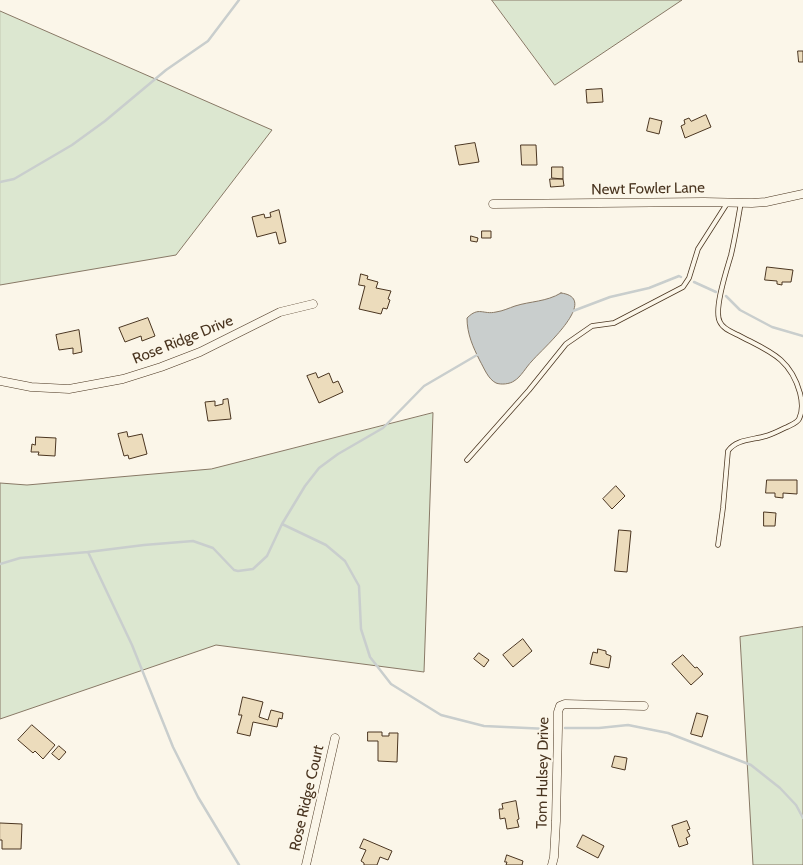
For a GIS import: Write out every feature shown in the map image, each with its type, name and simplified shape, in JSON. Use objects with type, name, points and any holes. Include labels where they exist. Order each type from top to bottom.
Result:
[{"type":"street","name":"Newt Fowler Lane","points":[[493,204],[766,202],[803,194]]},
{"type":"street","name":"Rose Ridge Drive","points":[[0,381],[31,387],[69,389],[123,379],[200,352],[280,312],[314,304]]},
{"type":"street","name":"Tom Hulsey Drive","points":[[552,865],[556,821],[558,712],[560,706],[565,704],[644,706]]},
{"type":"street","name":"Rose Ridge Court","points":[[306,865],[335,738]]},
{"type":"lane","points":[[467,460],[529,390],[566,344],[592,326],[614,323],[683,287],[689,278],[698,249],[728,202]]},
{"type":"lane","points":[[718,545],[728,451],[731,446],[768,436],[792,425],[799,420],[802,411],[799,391],[788,367],[780,359],[756,343],[729,331],[719,321],[720,297],[741,202]]},
{"type":"green space","points":[[492,0],[682,0],[555,85]]},
{"type":"green space","points":[[0,11],[272,130],[176,255],[0,285]]},
{"type":"green space","points":[[433,413],[424,672],[216,645],[0,719],[0,483],[27,485],[211,469]]},
{"type":"green space","points":[[803,627],[803,865],[753,865],[740,637]]},
{"type":"shaded area","points":[[561,293],[572,297],[575,304],[572,314],[565,325],[517,379],[505,384],[498,384],[493,381],[486,373],[473,345],[469,335],[467,318],[475,312],[499,312],[521,304],[550,298]]},
{"type":"building","points":[[798,51],[803,51],[803,62],[799,62]]},
{"type":"building","points":[[602,89],[603,102],[587,103],[586,90]]},
{"type":"building","points":[[706,115],[711,127],[685,138],[681,126],[685,124],[684,120],[689,118],[691,121]]},
{"type":"building","points":[[650,118],[662,121],[659,134],[647,131]]},
{"type":"building","points":[[475,143],[479,162],[459,165],[455,146]]},
{"type":"building","points":[[521,145],[536,145],[537,165],[522,165]]},
{"type":"building","points":[[552,167],[563,167],[563,179],[552,178]]},
{"type":"building","points":[[550,179],[563,179],[564,186],[551,187]]},
{"type":"building","points":[[279,210],[286,242],[279,244],[276,232],[257,237],[252,217],[264,214],[265,218],[271,217],[270,213]]},
{"type":"building","points":[[482,231],[491,231],[491,238],[482,238]]},
{"type":"building","points":[[471,236],[478,238],[477,242],[471,241]]},
{"type":"building","points":[[767,267],[793,270],[791,282],[782,282],[782,285],[777,284],[777,281],[765,280]]},
{"type":"building","points":[[361,274],[368,276],[367,279],[378,282],[376,288],[391,291],[387,309],[383,308],[381,314],[359,309],[365,286],[359,285]]},
{"type":"building","points":[[148,318],[155,336],[142,341],[141,336],[125,342],[119,328]]},
{"type":"building","points":[[79,330],[82,352],[73,354],[73,348],[59,350],[56,335]]},
{"type":"building","points":[[316,373],[318,378],[329,373],[333,383],[338,381],[343,392],[319,403],[307,376]]},
{"type":"building","points":[[228,399],[231,419],[208,421],[205,402],[215,401],[215,406],[223,404],[223,400]]},
{"type":"building","points":[[127,432],[128,437],[142,434],[147,454],[129,459],[128,455],[124,456],[118,434]]},
{"type":"building","points":[[36,437],[56,438],[55,456],[38,455],[39,452],[31,452],[32,444],[35,445]]},
{"type":"building","points":[[767,480],[797,480],[797,494],[783,493],[783,498],[775,497],[775,493],[766,493]]},
{"type":"building","points":[[616,486],[625,496],[612,509],[603,499]]},
{"type":"building","points":[[764,512],[776,513],[775,526],[764,526]]},
{"type":"building","points":[[619,530],[631,531],[627,572],[615,571]]},
{"type":"building","points":[[523,639],[532,651],[513,667],[503,655]]},
{"type":"building","points":[[598,649],[606,651],[606,654],[611,656],[609,668],[590,664],[593,652],[597,653]]},
{"type":"building","points":[[479,653],[489,660],[484,667],[474,659]]},
{"type":"building","points":[[683,655],[703,674],[691,685],[672,664]]},
{"type":"building","points":[[243,697],[263,702],[259,717],[268,720],[271,710],[283,713],[282,719],[279,718],[277,727],[253,722],[250,736],[237,733],[242,715],[239,715]]},
{"type":"building","points":[[697,713],[708,716],[702,737],[691,734]]},
{"type":"building","points":[[32,725],[55,745],[43,759],[35,751],[33,753],[18,740]]},
{"type":"building","points":[[368,732],[382,732],[382,736],[389,736],[389,733],[398,733],[397,762],[378,761],[378,741],[368,741]]},
{"type":"building","points":[[59,746],[66,752],[59,760],[52,754]]},
{"type":"building","points":[[615,756],[627,758],[625,770],[612,767]]},
{"type":"building","points":[[516,801],[519,827],[507,829],[505,818],[500,819],[499,809],[503,809],[502,804]]},
{"type":"building","points":[[687,821],[690,829],[687,830],[690,836],[686,838],[688,844],[679,847],[672,826]]},
{"type":"building","points":[[0,823],[22,824],[21,849],[2,849]]},
{"type":"building","points":[[583,835],[604,846],[598,858],[577,847]]},
{"type":"building","points":[[364,839],[392,851],[388,860],[380,857],[377,865],[364,865],[361,861],[366,850],[360,848]]},
{"type":"building","points":[[507,855],[523,861],[522,865],[506,865]]},
{"type":"waterway","points":[[0,182],[14,179],[72,145],[105,121],[166,70],[208,41],[239,0]]},
{"type":"waterway","points":[[573,311],[610,297],[649,288],[679,276],[681,277]]},
{"type":"waterway","points":[[694,282],[716,292]]},
{"type":"waterway","points":[[726,296],[740,310],[772,327],[803,336]]},
{"type":"waterway","points":[[0,564],[20,558],[193,541],[213,548],[234,570],[253,569],[267,556],[282,524],[305,486],[319,468],[338,454],[383,428],[424,386],[477,355]]},
{"type":"waterway","points":[[282,524],[326,545],[345,561],[359,586],[361,629],[370,657],[391,684],[441,715],[484,726],[548,729]]},
{"type":"waterway","points":[[88,552],[132,645],[173,747],[198,797],[239,865]]},
{"type":"waterway","points":[[565,728],[599,728],[628,725],[668,733],[751,765],[780,788],[796,805],[803,818]]}]
